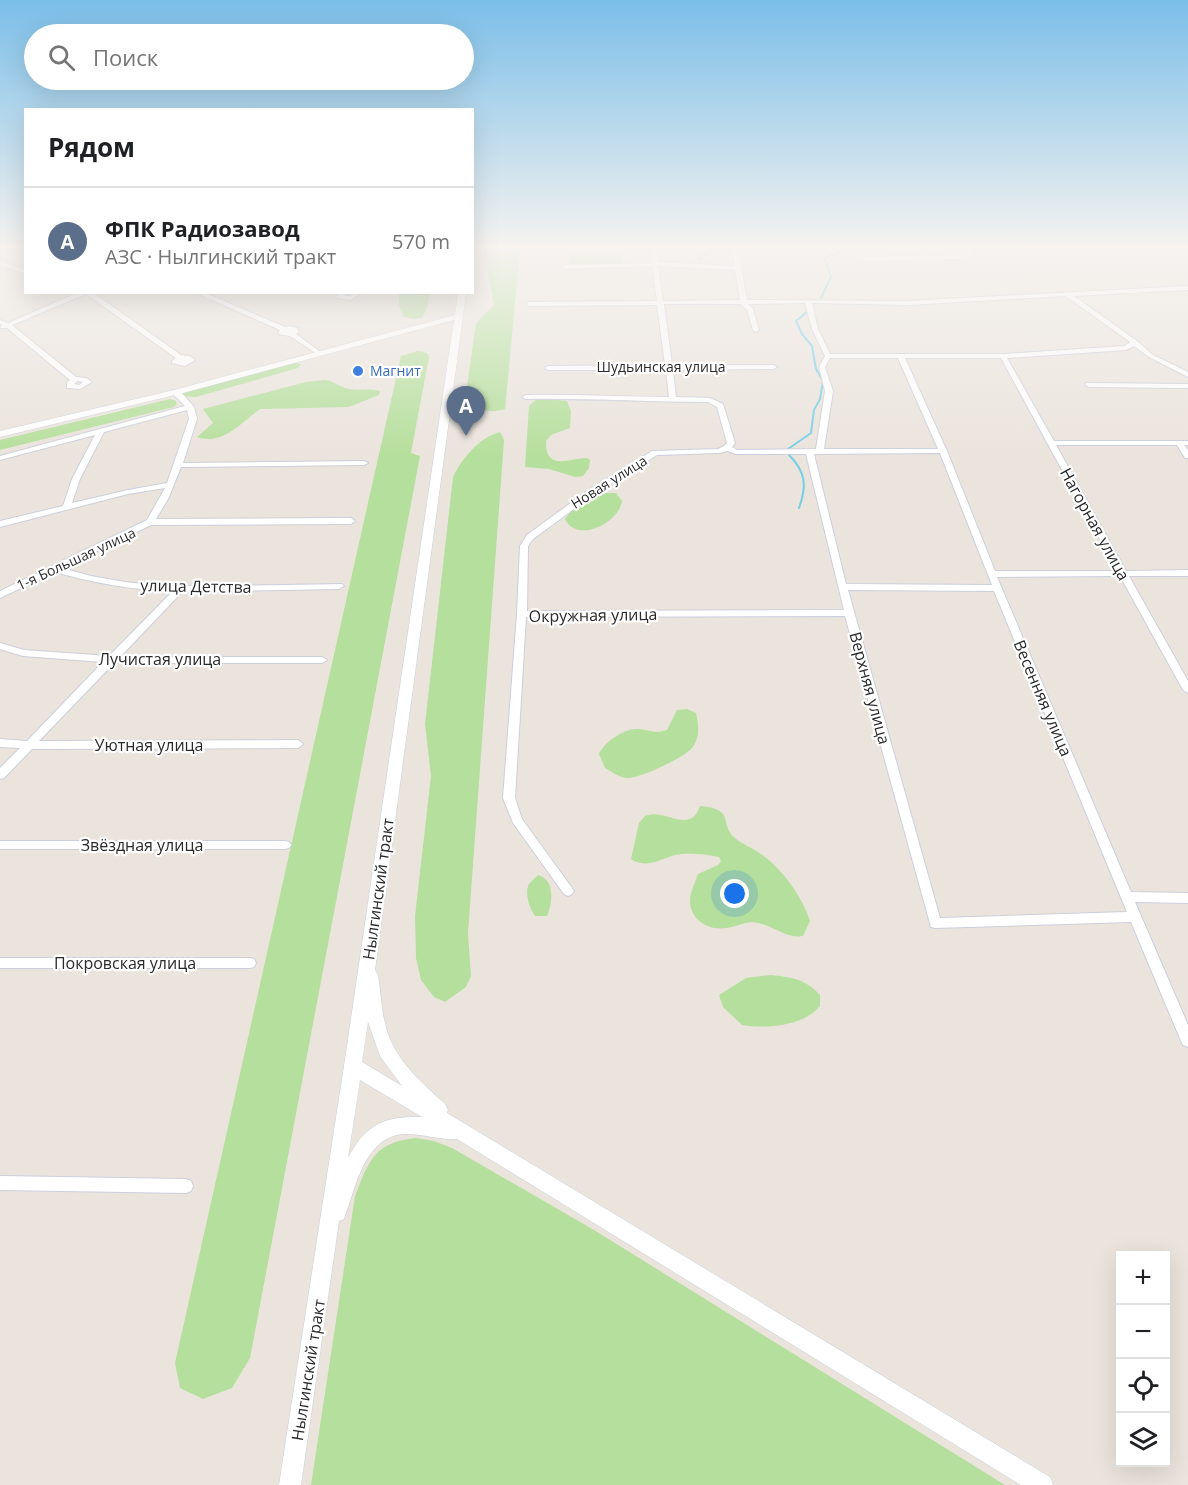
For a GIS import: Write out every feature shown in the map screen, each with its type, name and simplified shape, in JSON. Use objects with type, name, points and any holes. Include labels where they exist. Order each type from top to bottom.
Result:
[{"type":"main road","points":[[0,434],[176,392],[450,318]]},
{"type":"main road","name":"Нылгинский тракт","points":[[290,1485],[353,1066],[459,318]]},
{"type":"main road","points":[[367,963],[375,1001],[376,1025],[385,1048],[405,1078],[466,1133]]},
{"type":"main road","points":[[353,1066],[1042,1485]]},
{"type":"main road","points":[[327,1238],[353,1166],[361,1149],[375,1134],[390,1127],[408,1123],[466,1133]]},
{"type":"street","points":[[0,328],[24,318]]},
{"type":"street","points":[[124,318],[179,357]]},
{"type":"street","points":[[258,318],[283,329],[296,330],[291,334],[319,353]]},
{"type":"street","points":[[663,318],[673,399]]},
{"type":"street","points":[[753,318],[756,330]]},
{"type":"street","points":[[812,318],[828,356]]},
{"type":"street","points":[[1101,318],[1151,356],[1188,375]]},
{"type":"street","points":[[0,322],[8,325],[75,380]]},
{"type":"street","points":[[828,356],[1003,356],[1126,348],[1135,342]]},
{"type":"street","name":"Весенняя улица","points":[[900,355],[943,451],[992,574],[1188,1041]]},
{"type":"street","points":[[815,451],[829,391],[822,367],[828,356]]},
{"type":"street","name":"Нагорная улица","points":[[1003,356],[1121,573],[1188,690]]},
{"type":"street","name":"Шудьинская улица","points":[[548,368],[774,367]]},
{"type":"street","points":[[1089,385],[1188,386]]},
{"type":"street","points":[[0,458],[189,407],[176,392]]},
{"type":"street","points":[[526,397],[576,396],[613,399],[710,400],[718,403],[730,443],[727,448]]},
{"type":"street","name":"1-я Большая улица","points":[[0,595],[150,522],[157,513],[169,485],[193,418],[189,407]]},
{"type":"street","points":[[67,507],[76,479],[101,431]]},
{"type":"street","points":[[1051,443],[1184,443],[1188,456]]},
{"type":"street","name":"Новая улица","points":[[522,614],[524,546],[530,537],[550,520],[655,453],[719,451],[727,448],[736,452],[943,451]]},
{"type":"street","name":"Верхняя улица","points":[[815,451],[849,613],[935,923],[1135,917]]},
{"type":"street","points":[[177,465],[364,463]]},
{"type":"street","points":[[0,524],[169,485]]},
{"type":"street","points":[[150,522],[351,521]]},
{"type":"street","name":"улица Детства","points":[[56,569],[84,579],[180,589],[339,586]]},
{"type":"street","points":[[992,574],[1188,573]]},
{"type":"street","points":[[843,587],[998,588]]},
{"type":"street","points":[[0,775],[114,660],[180,589]]},
{"type":"street","name":"Окружная улица","points":[[568,891],[517,820],[509,798],[522,614],[849,613]]},
{"type":"street","name":"Лучистая улица","points":[[0,646],[23,653],[114,660],[322,660]]},
{"type":"street","name":"Уютная улица","points":[[0,743],[29,746],[298,744]]},
{"type":"street","name":"Звёздная улица","points":[[0,844],[285,845]]},
{"type":"street","points":[[1127,897],[1188,898]]},
{"type":"street","name":"Покровская улица","points":[[0,963],[249,963]]},
{"type":"street","points":[[0,1183],[186,1186]]},
{"type":"green space","points":[[481,318],[514,318],[505,409],[482,410],[468,404],[466,394],[476,323]]},
{"type":"green space","points":[[418,351],[427,353],[429,357],[411,453],[420,456],[250,1358],[232,1388],[203,1399],[180,1388],[175,1363],[401,356]]},
{"type":"green space","points":[[295,363],[301,364],[298,368],[196,397],[183,396],[185,392]]},
{"type":"green space","points":[[324,380],[349,389],[380,391],[379,395],[349,407],[260,409],[223,436],[206,439],[197,437],[213,423],[203,409],[306,382]]},
{"type":"green space","points":[[170,399],[176,401],[177,404],[174,407],[0,450],[0,440]]},
{"type":"green space","points":[[537,399],[567,401],[571,411],[570,428],[551,435],[546,441],[550,457],[560,461],[587,458],[590,460],[589,468],[583,476],[575,477],[549,469],[525,467],[529,406]]},
{"type":"green space","points":[[500,432],[504,440],[468,933],[471,976],[466,987],[445,1002],[434,997],[421,980],[416,958],[415,916],[431,776],[425,724],[453,477],[461,463],[478,444]]},
{"type":"green space","points":[[604,493],[616,493],[622,501],[614,517],[606,523],[597,528],[579,530],[565,519],[587,500]]},
{"type":"green space","points":[[687,709],[696,713],[698,732],[694,745],[686,753],[660,768],[632,777],[621,777],[605,768],[599,754],[605,745],[616,737],[633,729],[656,732],[667,730],[677,710]]},
{"type":"green space","points":[[700,806],[723,813],[727,827],[734,837],[769,860],[784,875],[802,903],[810,921],[803,936],[791,936],[754,922],[726,928],[713,928],[697,919],[691,908],[690,898],[693,888],[698,874],[718,865],[721,861],[719,857],[681,854],[643,864],[631,859],[639,823],[645,816],[653,814],[683,820],[690,819],[696,815]]},
{"type":"green space","points":[[538,875],[544,877],[550,886],[551,905],[547,916],[535,916],[528,902],[528,886]]},
{"type":"green space","points":[[771,975],[791,978],[809,985],[820,995],[820,1006],[813,1013],[795,1022],[762,1027],[742,1025],[723,1007],[719,995],[746,978]]},
{"type":"green space","points":[[416,1138],[434,1141],[452,1148],[594,1230],[1005,1485],[311,1485],[355,1196],[375,1155],[391,1144]]},
{"type":"waterway","points":[[788,449],[811,433],[814,410],[820,399],[823,381],[816,369],[812,346],[802,334],[796,321],[799,318]]},
{"type":"waterway","points":[[789,455],[802,473],[804,486],[799,508]]},
{"type":"place","name":"Магнит","points":[[358,371]]},
{"type":"place","name":"ФПК Радиозавод","points":[[466,436]]}]
